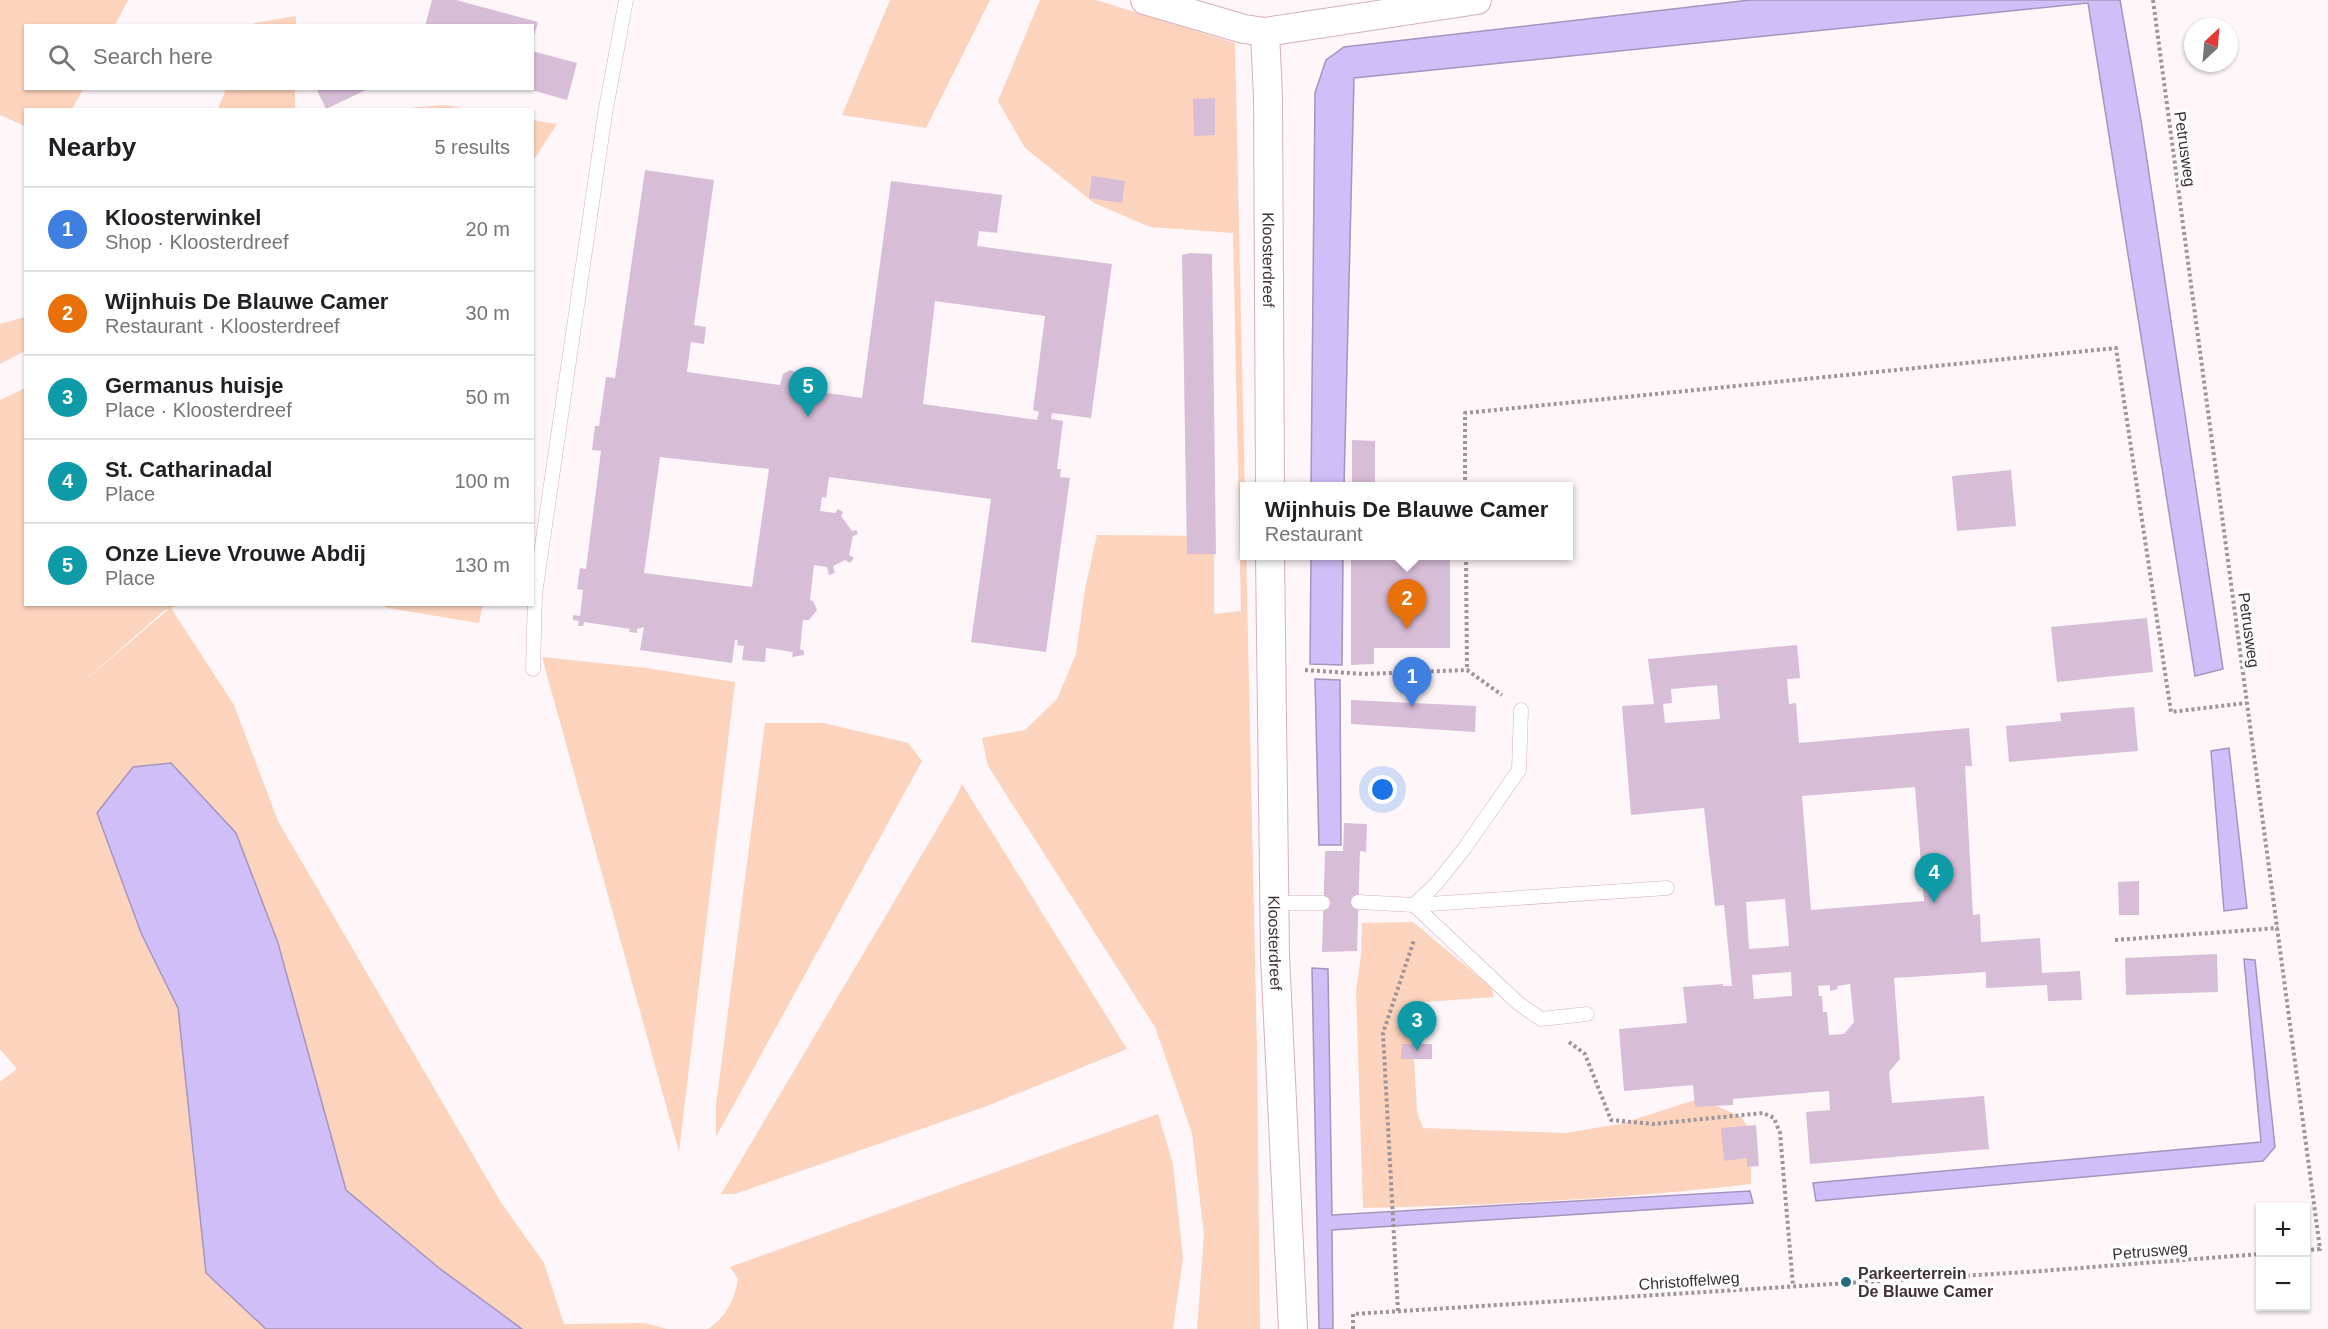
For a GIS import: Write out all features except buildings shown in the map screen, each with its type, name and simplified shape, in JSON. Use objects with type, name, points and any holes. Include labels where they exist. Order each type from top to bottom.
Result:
[{"type":"street","points":[[1145,0],[1244,29],[1265,32],[1477,0]]},
{"type":"street","name":"Kloosterdreef","points":[[1265,32],[1268,97],[1270,482]]},
{"type":"street","name":"Kloosterdreef","points":[[1270,560],[1275,956],[1293,1329]]},
{"type":"lane","points":[[533,669],[535,594],[604,114],[626,0]]},
{"type":"lane","points":[[1418,910],[1519,771],[1521,710]]},
{"type":"lane","points":[[1358,902],[1418,910],[1667,888]]},
{"type":"lane","points":[[1275,903],[1323,903]]},
{"type":"lane","points":[[1418,910],[1518,1003],[1541,1019],[1587,1014]]},
{"type":"path","name":"Petrusweg","points":[[2153,0],[2320,1249],[2310,1250]]},
{"type":"path","points":[[1465,482],[1465,413],[2116,348],[2171,712],[2246,703]]},
{"type":"path","points":[[1466,560],[1467,670]]},
{"type":"path","points":[[1271,668],[1364,674],[1467,670],[1521,710]]},
{"type":"path","points":[[1398,1311],[1383,1033],[1418,910]]},
{"type":"path","points":[[2115,940],[2278,928]]},
{"type":"path","points":[[1541,1019],[1585,1054],[1611,1120],[1653,1124],[1763,1113],[1774,1118],[1780,1133],[1793,1286]]},
{"type":"path","name":"Petrusweg","points":[[2041,1271],[2256,1254]]},
{"type":"path","name":"Christoffelweg","points":[[1353,1329],[1353,1314],[2041,1271]]},
{"type":"shaded area","points":[[0,0],[128,0],[116,24],[24,24],[24,90],[82,90],[73,108],[24,108],[24,126],[0,115]]},
{"type":"shaded area","points":[[890,0],[990,0],[926,128],[842,115]]},
{"type":"shaded area","points":[[1040,0],[1096,0],[1235,43],[1245,482],[1240,482],[1240,560],[1246,560],[1257,1049],[1260,1329],[1197,1329],[1204,1235],[1192,1133],[1155,1027],[988,766],[982,738],[1025,730],[1057,699],[1076,654],[1085,589],[1097,535],[1214,536],[1214,614],[1241,611],[1233,233],[1150,227],[1094,203],[1025,148],[998,101]]},
{"type":"shaded area","points":[[1750,0],[2120,0],[2141,120],[2223,669],[2195,676],[2088,3],[1354,78],[1344,482],[1311,482],[1315,93],[1326,60],[1344,47]]},
{"type":"shaded area","points":[[296,16],[296,24],[254,23]]},
{"type":"shaded area","points":[[226,90],[295,90],[294,108],[218,108]]},
{"type":"shaded area","points":[[444,105],[464,108],[410,108]]},
{"type":"shaded area","points":[[534,120],[557,124],[535,158]]},
{"type":"shaded area","points":[[24,317],[24,352],[0,364],[0,324]]},
{"type":"shaded area","points":[[24,388],[24,606],[176,606],[171,608],[234,705],[278,821],[500,1201],[544,1263],[564,1324],[645,1323],[667,1329],[522,1329],[439,1268],[346,1190],[278,943],[236,833],[97,813],[140,933],[178,1008],[206,1273],[266,1329],[0,1329],[0,1082],[17,1069],[0,1049],[0,400]],"holes":[[[166,609],[169,609],[75,689]]]},
{"type":"shaded area","points":[[1311,560],[1343,560],[1342,665],[1310,664]]},
{"type":"shaded area","points":[[383,606],[483,606],[479,623]]},
{"type":"shaded area","points":[[542,657],[646,668],[735,682],[679,1152]]},
{"type":"shaded area","points":[[1315,679],[1340,680],[1341,845],[1319,845]]},
{"type":"shaded area","points":[[765,723],[823,723],[908,743],[922,761],[716,1137],[716,1105]]},
{"type":"shaded area","points":[[2229,748],[2247,908],[2224,911],[2211,751]]},
{"type":"shaded area","points":[[171,763],[236,833],[278,943],[346,1190],[439,1268],[522,1329],[266,1329],[206,1273],[178,1008],[141,933],[97,813],[133,767]]},
{"type":"shaded area","points":[[962,784],[1127,1049],[987,1106],[735,1194],[721,1194],[956,797]]},
{"type":"shaded area","points":[[1413,922],[1491,987],[1494,997],[1411,1003],[1417,1111],[1423,1128],[1565,1133],[1620,1124],[1695,1100],[1741,1117],[1751,1131],[1751,1184],[1654,1194],[1557,1200],[1363,1208],[1356,991],[1361,956],[1362,923]]},
{"type":"shaded area","points":[[2244,959],[2255,960],[2275,1147],[2263,1161],[1816,1201],[1813,1183],[2261,1142]]},
{"type":"shaded area","points":[[1312,968],[1328,969],[1332,1215],[1750,1191],[1753,1203],[1332,1230],[1333,1329],[1319,1329]]},
{"type":"shaded area","points":[[1158,1114],[1173,1164],[1183,1258],[1173,1329],[708,1329],[724,1314],[734,1294],[738,1279],[730,1267]]},
{"type":"place","name":"Onze Lieve Vrouwe Abdij","points":[[808,417]]},
{"type":"place","name":"Wijnhuis De Blauwe Camer","points":[[1407,629]]},
{"type":"place","name":"Kloosterwinkel","points":[[1412,707]]},
{"type":"place","name":"St. Catharinadal","points":[[1934,903]]},
{"type":"place","name":"Germanus huisje","points":[[1417,1051]]},
{"type":"place","name":"Parkeerterrein De Blauwe Camer","points":[[1846,1282]]}]
